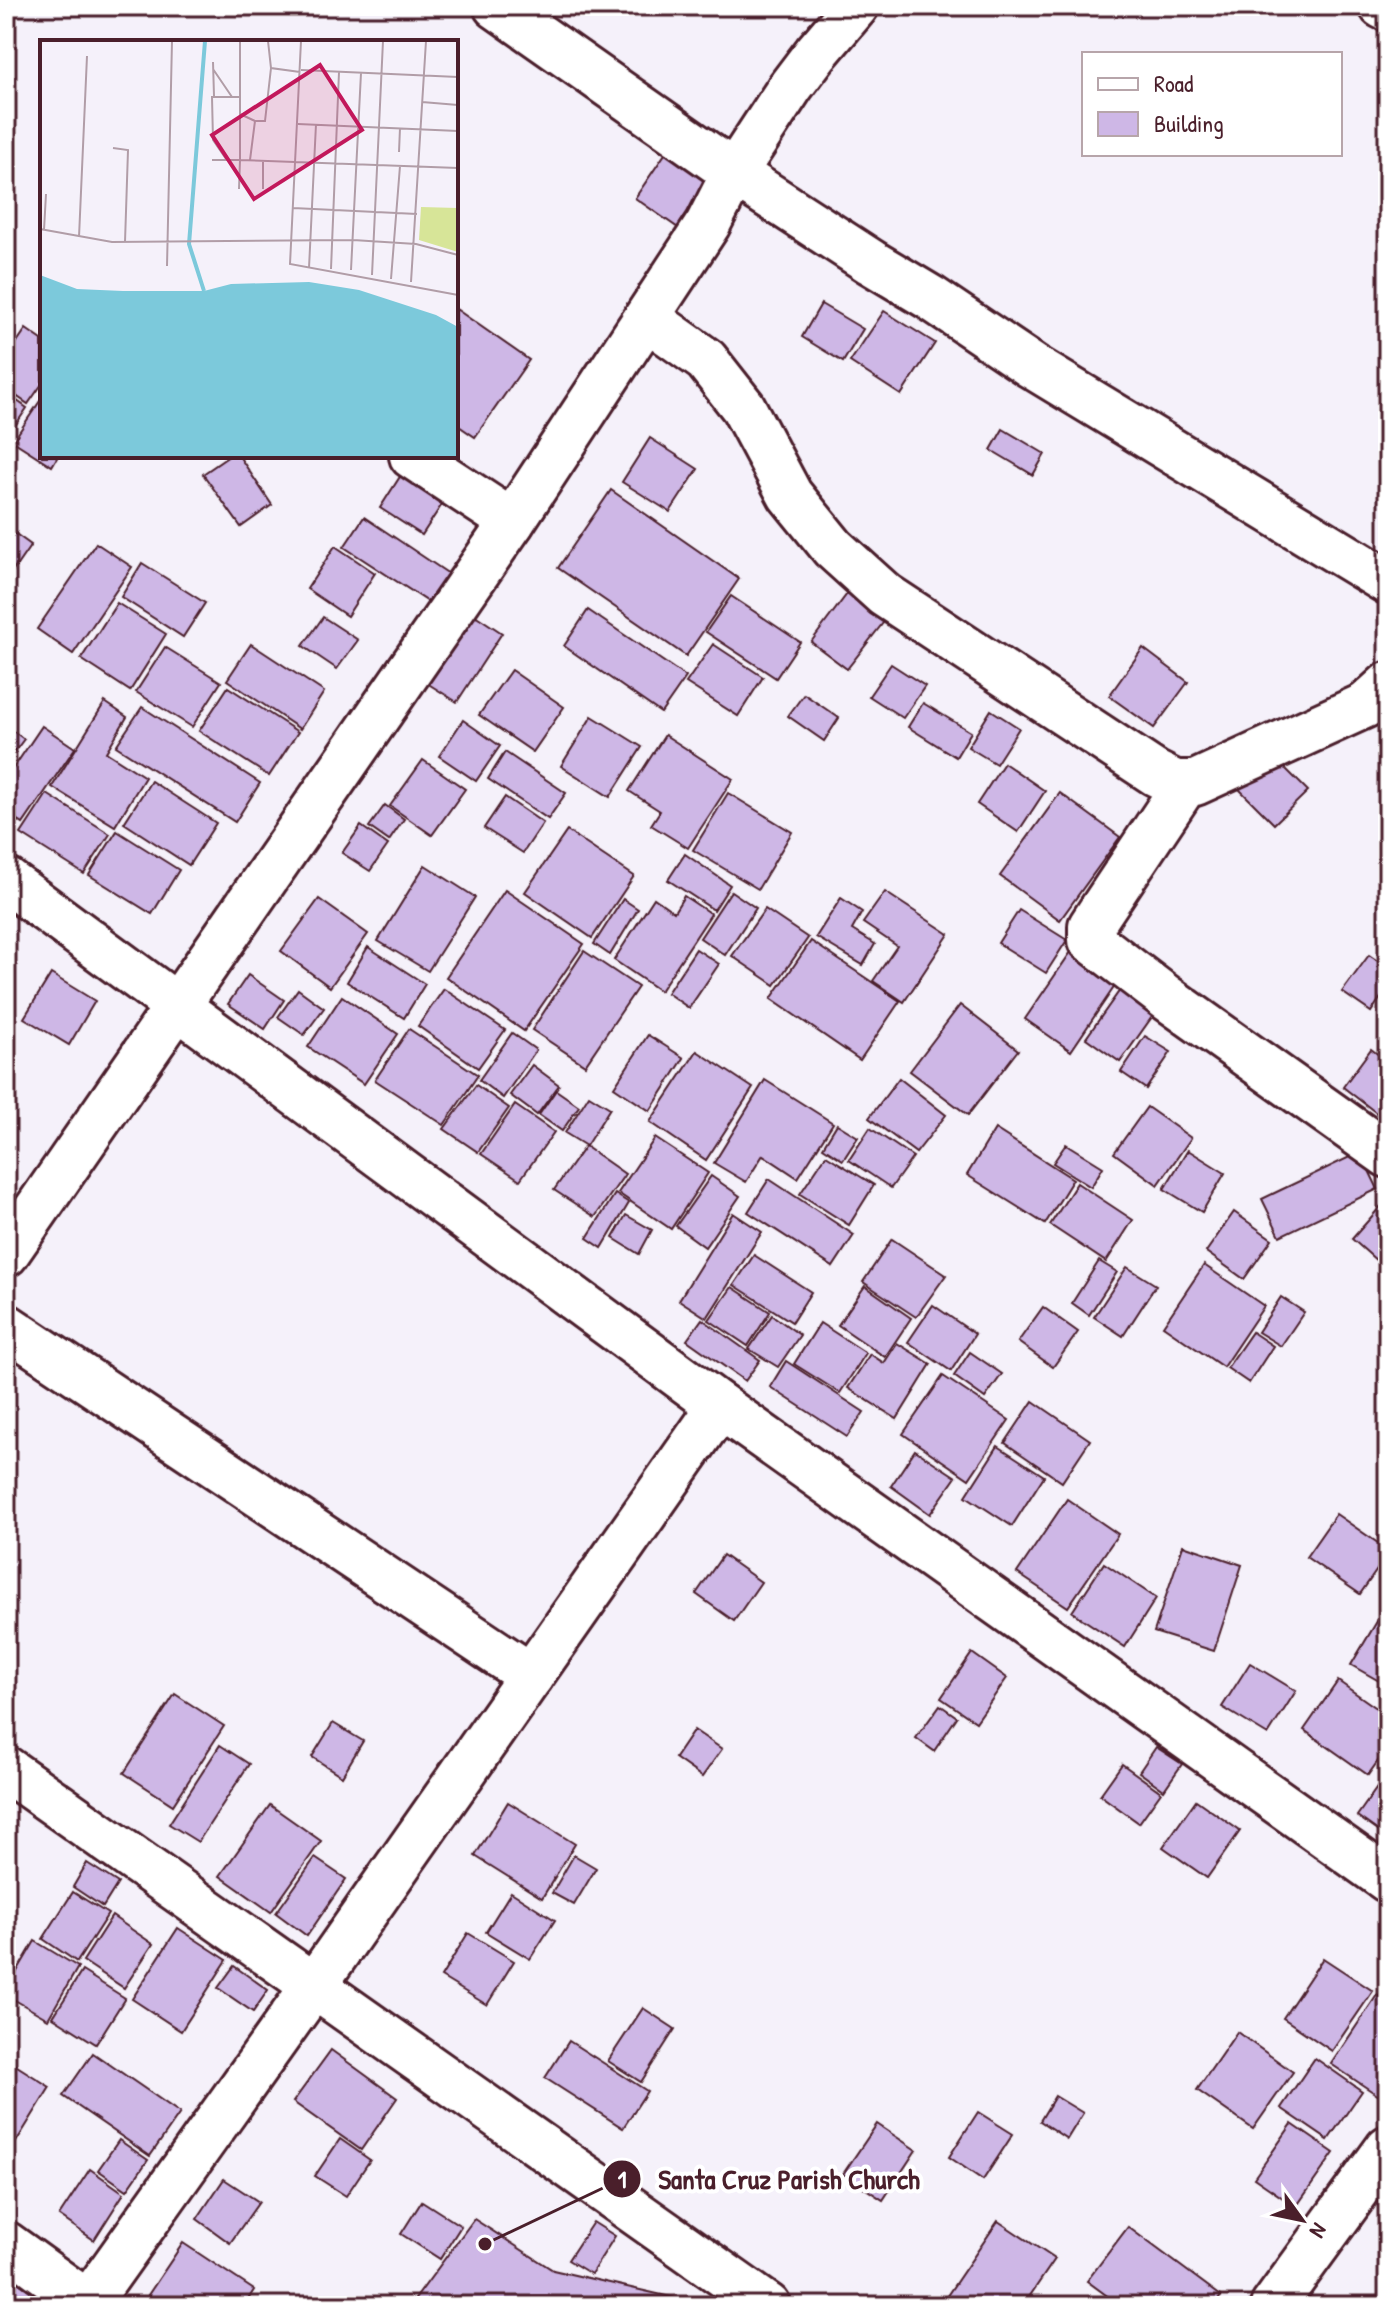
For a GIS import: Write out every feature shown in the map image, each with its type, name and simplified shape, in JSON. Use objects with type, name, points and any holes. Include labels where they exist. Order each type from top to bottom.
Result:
[{"type":"street","points":[[496,6],[734,173],[1032,366],[1388,582]]},
{"type":"street","points":[[6,1254],[512,522],[708,224],[734,173],[791,86],[856,6]]},
{"type":"street","points":[[1382,6],[1388,9]]},
{"type":"street","points":[[647,318],[706,360],[743,407],[790,495],[833,548],[885,595],[1155,773],[1175,783],[1195,783],[1366,705],[1388,685]]},
{"type":"street","points":[[415,458],[512,522]]},
{"type":"street","points":[[1186,783],[1091,926],[1091,940],[1167,998],[1388,1155]]},
{"type":"street","points":[[6,880],[720,1406],[1388,1880]]},
{"type":"street","points":[[6,1326],[531,1676]]},
{"type":"street","points":[[6,2244],[89,2305],[720,1406]]},
{"type":"street","points":[[6,1769],[768,2306]]},
{"type":"street","points":[[1273,2306],[1388,2148]]},
{"type":"building","points":[[667,151],[716,186],[684,232],[635,198]]},
{"type":"building","points":[[821,304],[863,329],[843,362],[802,337]]},
{"type":"building","points":[[458,310],[529,360],[475,437],[458,425]]},
{"type":"building","points":[[884,311],[935,343],[901,395],[850,362]]},
{"type":"building","points":[[26,329],[40,339],[40,387],[28,404],[6,389],[6,358]]},
{"type":"building","points":[[6,393],[27,408],[6,439]]},
{"type":"building","points":[[40,401],[40,458],[57,458],[52,466],[13,441]]},
{"type":"building","points":[[1003,429],[1045,454],[1033,475],[991,450]]},
{"type":"building","points":[[650,438],[698,469],[670,512],[622,482]]},
{"type":"building","points":[[226,458],[240,458],[272,505],[241,527],[203,474]]},
{"type":"building","points":[[410,461],[452,489],[422,535],[380,508]]},
{"type":"building","points":[[611,490],[739,579],[686,656],[558,568]]},
{"type":"building","points":[[364,517],[449,574],[430,603],[344,547]]},
{"type":"building","points":[[6,527],[31,545],[6,581]]},
{"type":"building","points":[[96,543],[132,567],[73,654],[37,629]]},
{"type":"building","points":[[335,546],[375,573],[347,616],[307,589]]},
{"type":"building","points":[[142,563],[205,603],[183,637],[121,597]]},
{"type":"building","points":[[853,586],[890,614],[847,669],[811,642]]},
{"type":"building","points":[[731,596],[800,642],[776,678],[706,632]]},
{"type":"building","points":[[117,603],[166,634],[130,691],[81,659]]},
{"type":"building","points":[[457,603],[502,633],[457,702],[411,673]]},
{"type":"building","points":[[588,610],[686,677],[661,713],[564,646]]},
{"type":"building","points":[[323,617],[358,640],[337,669],[303,646]]},
{"type":"building","points":[[251,644],[324,692],[300,729],[227,680]]},
{"type":"building","points":[[713,644],[763,677],[738,716],[686,683]]},
{"type":"building","points":[[165,647],[221,682],[192,727],[136,692]]},
{"type":"building","points":[[1143,648],[1188,682],[1154,728],[1109,696]]},
{"type":"building","points":[[891,664],[925,686],[903,718],[869,696]]},
{"type":"building","points":[[511,670],[564,707],[533,752],[479,715]]},
{"type":"building","points":[[228,687],[298,732],[269,776],[199,731]]},
{"type":"building","points":[[804,694],[839,718],[824,741],[788,716]]},
{"type":"building","points":[[105,702],[127,717],[106,752],[145,777],[115,826],[52,787]]},
{"type":"building","points":[[923,703],[971,732],[956,757],[908,727]]},
{"type":"building","points":[[142,707],[260,783],[235,822],[116,746]]},
{"type":"building","points":[[991,710],[1019,728],[996,764],[968,747]]},
{"type":"building","points":[[592,716],[642,747],[610,797],[561,766]]},
{"type":"building","points":[[463,720],[500,746],[476,781],[439,756]]},
{"type":"building","points":[[6,726],[24,739],[6,763]]},
{"type":"building","points":[[42,726],[75,748],[23,824],[6,812],[6,779]]},
{"type":"building","points":[[665,735],[733,779],[688,848],[651,825],[660,811],[629,791]]},
{"type":"building","points":[[505,752],[566,793],[548,819],[488,779]]},
{"type":"building","points":[[1270,753],[1308,791],[1274,824],[1236,786]]},
{"type":"building","points":[[423,760],[465,789],[432,835],[390,806]]},
{"type":"building","points":[[1004,763],[1045,791],[1018,832],[977,804]]},
{"type":"building","points":[[151,781],[216,823],[189,865],[124,823]]},
{"type":"building","points":[[728,793],[792,832],[758,889],[693,850]]},
{"type":"building","points":[[1060,793],[1120,837],[1060,920],[1000,876]]},
{"type":"building","points":[[47,794],[110,834],[84,874],[21,834]]},
{"type":"building","points":[[505,797],[543,823],[523,853],[484,828]]},
{"type":"building","points":[[385,805],[404,819],[389,841],[369,827]]},
{"type":"building","points":[[361,826],[388,845],[370,871],[342,853]]},
{"type":"building","points":[[117,831],[179,870],[152,914],[89,875]]},
{"type":"building","points":[[567,831],[634,876],[592,938],[525,892]]},
{"type":"building","points":[[685,854],[730,885],[714,910],[668,880]]},
{"type":"building","points":[[425,865],[475,897],[428,971],[378,941]]},
{"type":"building","points":[[505,890],[584,944],[524,1031],[446,977]]},
{"type":"building","points":[[731,891],[756,908],[725,955],[700,938]]},
{"type":"building","points":[[885,892],[949,934],[904,1002],[873,981],[897,946],[863,923]]},
{"type":"building","points":[[684,896],[711,914],[660,991],[614,960],[654,898],[674,912]]},
{"type":"building","points":[[841,898],[862,912],[852,930],[875,944],[863,965],[816,937]]},
{"type":"building","points":[[319,899],[368,934],[330,987],[281,951]]},
{"type":"building","points":[[623,899],[638,909],[610,955],[594,944]]},
{"type":"building","points":[[765,909],[808,938],[775,985],[732,956]]},
{"type":"building","points":[[1019,910],[1067,940],[1046,973],[998,943]]},
{"type":"building","points":[[811,941],[900,1001],[860,1060],[771,999]]},
{"type":"building","points":[[368,947],[425,984],[404,1018],[347,982]]},
{"type":"building","points":[[696,949],[719,964],[689,1008],[667,993]]},
{"type":"building","points":[[1073,949],[1119,980],[1071,1051],[1025,1019]]},
{"type":"building","points":[[584,951],[638,987],[585,1065],[532,1030]]},
{"type":"building","points":[[1369,955],[1388,968],[1388,987],[1371,1012],[1342,992]]},
{"type":"building","points":[[51,974],[95,1001],[69,1045],[24,1018]]},
{"type":"building","points":[[248,975],[284,1000],[265,1029],[228,1004]]},
{"type":"building","points":[[1125,983],[1159,1007],[1120,1062],[1086,1038]]},
{"type":"building","points":[[298,989],[324,1008],[304,1035],[278,1017]]},
{"type":"building","points":[[444,989],[505,1030],[478,1068],[418,1026]]},
{"type":"building","points":[[342,996],[398,1034],[364,1084],[308,1047]]},
{"type":"building","points":[[960,1005],[1018,1050],[968,1115],[910,1071]]},
{"type":"building","points":[[409,1029],[478,1075],[444,1125],[375,1080]]},
{"type":"building","points":[[512,1033],[536,1050],[503,1098],[479,1080]]},
{"type":"building","points":[[648,1035],[684,1058],[650,1111],[614,1087]]},
{"type":"building","points":[[1145,1036],[1171,1052],[1146,1089],[1121,1072]]},
{"type":"building","points":[[1371,1049],[1388,1062],[1388,1122],[1343,1087]]},
{"type":"building","points":[[697,1051],[753,1088],[706,1160],[650,1122]]},
{"type":"building","points":[[532,1065],[559,1085],[537,1115],[510,1095]]},
{"type":"building","points":[[899,1078],[946,1115],[916,1153],[869,1118]]},
{"type":"building","points":[[765,1080],[833,1123],[798,1178],[763,1155],[746,1182],[714,1163]]},
{"type":"building","points":[[476,1085],[509,1108],[478,1152],[444,1129]]},
{"type":"building","points":[[556,1090],[579,1106],[562,1131],[539,1115]]},
{"type":"building","points":[[589,1095],[610,1108],[586,1146],[565,1133]]},
{"type":"building","points":[[515,1105],[554,1132],[520,1180],[481,1154]]},
{"type":"building","points":[[1147,1107],[1191,1138],[1158,1185],[1114,1153]]},
{"type":"building","points":[[837,1124],[858,1137],[843,1160],[823,1147]]},
{"type":"building","points":[[870,1128],[913,1157],[891,1188],[849,1160]]},
{"type":"building","points":[[995,1129],[1073,1179],[1045,1224],[967,1175]]},
{"type":"building","points":[[655,1138],[708,1173],[671,1229],[618,1193]]},
{"type":"building","points":[[1066,1144],[1103,1167],[1091,1187],[1053,1163]]},
{"type":"building","points":[[585,1146],[625,1174],[595,1217],[554,1190]]},
{"type":"building","points":[[1188,1150],[1225,1173],[1202,1212],[1164,1189]]},
{"type":"building","points":[[1360,1152],[1378,1189],[1280,1236],[1262,1199]]},
{"type":"building","points":[[826,1155],[874,1185],[849,1225],[800,1194]]},
{"type":"building","points":[[711,1176],[740,1196],[705,1247],[676,1226]]},
{"type":"building","points":[[769,1179],[854,1235],[833,1267],[748,1212]]},
{"type":"building","points":[[1077,1183],[1133,1220],[1106,1262],[1050,1225]]},
{"type":"building","points":[[615,1194],[629,1203],[602,1248],[587,1238]]},
{"type":"building","points":[[1388,1198],[1388,1249],[1377,1261],[1352,1239]]},
{"type":"building","points":[[1234,1212],[1272,1239],[1244,1279],[1206,1252]]},
{"type":"building","points":[[733,1213],[762,1232],[707,1318],[679,1300]]},
{"type":"building","points":[[626,1215],[652,1230],[639,1254],[613,1238]]},
{"type":"building","points":[[892,1239],[946,1275],[916,1317],[863,1282]]},
{"type":"building","points":[[754,1255],[811,1292],[792,1322],[734,1285]]},
{"type":"building","points":[[1099,1261],[1117,1272],[1089,1315],[1072,1303]]},
{"type":"building","points":[[1204,1265],[1264,1306],[1223,1367],[1163,1326]]},
{"type":"building","points":[[1127,1267],[1156,1285],[1123,1336],[1094,1317]]},
{"type":"building","points":[[865,1286],[911,1318],[885,1357],[838,1325]]},
{"type":"building","points":[[732,1287],[770,1312],[748,1346],[709,1320]]},
{"type":"building","points":[[1281,1297],[1304,1312],[1281,1346],[1258,1332]]},
{"type":"building","points":[[933,1305],[975,1334],[951,1371],[908,1342]]},
{"type":"building","points":[[1043,1307],[1078,1332],[1053,1367],[1018,1342]]},
{"type":"building","points":[[772,1315],[800,1335],[778,1367],[749,1349]]},
{"type":"building","points":[[702,1319],[760,1360],[745,1381],[687,1340]]},
{"type":"building","points":[[820,1323],[866,1353],[840,1393],[794,1364]]},
{"type":"building","points":[[1252,1332],[1273,1346],[1249,1383],[1227,1368]]},
{"type":"building","points":[[897,1343],[931,1364],[897,1419],[848,1388],[870,1354],[884,1363]]},
{"type":"building","points":[[970,1352],[1002,1374],[985,1398],[954,1376]]},
{"type":"building","points":[[786,1361],[864,1412],[847,1437],[770,1387]]},
{"type":"building","points":[[943,1376],[1009,1420],[969,1479],[903,1434]]},
{"type":"building","points":[[1033,1401],[1090,1440],[1062,1482],[1005,1443]]},
{"type":"building","points":[[998,1446],[1044,1476],[1012,1526],[966,1496]]},
{"type":"building","points":[[915,1450],[956,1477],[930,1514],[891,1486]]},
{"type":"building","points":[[1067,1499],[1118,1534],[1068,1607],[1017,1573]]},
{"type":"building","points":[[1336,1514],[1388,1550],[1360,1594],[1306,1557]]},
{"type":"building","points":[[1183,1545],[1242,1565],[1214,1651],[1154,1632]]},
{"type":"building","points":[[723,1555],[761,1582],[734,1621],[696,1594]]},
{"type":"building","points":[[1104,1563],[1156,1598],[1125,1647],[1072,1612]]},
{"type":"building","points":[[1388,1603],[1388,1686],[1351,1665]]},
{"type":"building","points":[[972,1653],[1007,1678],[976,1722],[941,1698]]},
{"type":"building","points":[[1250,1663],[1296,1691],[1268,1735],[1222,1707]]},
{"type":"building","points":[[1338,1681],[1388,1716],[1388,1747],[1368,1775],[1304,1730]]},
{"type":"building","points":[[175,1694],[224,1726],[173,1805],[124,1773]]},
{"type":"building","points":[[940,1705],[957,1717],[934,1751],[916,1738]]},
{"type":"building","points":[[333,1723],[363,1741],[342,1776],[312,1757]]},
{"type":"building","points":[[694,1730],[722,1749],[702,1777],[675,1758]]},
{"type":"building","points":[[220,1745],[249,1764],[198,1842],[169,1824]]},
{"type":"building","points":[[1156,1747],[1182,1764],[1164,1790],[1139,1772]]},
{"type":"building","points":[[1122,1764],[1161,1792],[1139,1823],[1100,1795]]},
{"type":"building","points":[[1388,1772],[1388,1838],[1357,1816]]},
{"type":"building","points":[[1196,1800],[1240,1831],[1207,1878],[1163,1847]]},
{"type":"building","points":[[508,1802],[575,1844],[542,1898],[475,1856]]},
{"type":"building","points":[[270,1805],[321,1841],[271,1912],[220,1876]]},
{"type":"building","points":[[574,1855],[596,1868],[574,1905],[552,1893]]},
{"type":"building","points":[[315,1858],[346,1879],[307,1936],[276,1913]]},
{"type":"building","points":[[87,1863],[118,1883],[103,1907],[73,1887]]},
{"type":"building","points":[[73,1892],[108,1914],[77,1962],[43,1939]]},
{"type":"building","points":[[511,1892],[555,1920],[530,1959],[486,1932]]},
{"type":"building","points":[[112,1916],[153,1944],[124,1988],[83,1961]]},
{"type":"building","points":[[178,1928],[227,1960],[181,2031],[132,1999]]},
{"type":"building","points":[[468,1933],[514,1961],[487,2005],[441,1977]]},
{"type":"building","points":[[35,1941],[78,1967],[48,2019],[6,1995]]},
{"type":"building","points":[[1323,1958],[1373,1991],[1332,2051],[1283,2018]]},
{"type":"building","points":[[234,1966],[268,1990],[253,2012],[218,1988]]},
{"type":"building","points":[[82,1971],[125,1998],[96,2044],[53,2017]]},
{"type":"building","points":[[1377,1995],[1388,2002],[1388,2102],[1331,2064]]},
{"type":"building","points":[[643,2008],[675,2029],[641,2082],[608,2061]]},
{"type":"building","points":[[1237,2032],[1293,2072],[1253,2129],[1197,2090]]},
{"type":"building","points":[[569,2041],[647,2091],[623,2128],[545,2078]]},
{"type":"building","points":[[331,2050],[397,2098],[361,2150],[293,2102]]},
{"type":"building","points":[[93,2053],[180,2113],[150,2156],[63,2096]]},
{"type":"building","points":[[1315,2058],[1362,2091],[1328,2140],[1281,2108]]},
{"type":"building","points":[[6,2059],[50,2087],[8,2155],[6,2154]]},
{"type":"building","points":[[1055,2096],[1083,2113],[1067,2139],[1040,2121]]},
{"type":"building","points":[[978,2112],[1013,2134],[983,2180],[949,2157]]},
{"type":"building","points":[[877,2124],[916,2150],[883,2200],[843,2174]]},
{"type":"building","points":[[1292,2124],[1334,2153],[1296,2207],[1254,2178]]},
{"type":"building","points":[[340,2139],[370,2160],[346,2196],[315,2176]]},
{"type":"building","points":[[119,2140],[148,2160],[127,2190],[98,2170]]},
{"type":"building","points":[[90,2169],[124,2193],[94,2240],[59,2216]]},
{"type":"building","points":[[224,2179],[259,2202],[230,2243],[197,2219]]},
{"type":"building","points":[[422,2201],[461,2226],[440,2259],[401,2234]]},
{"type":"building","points":[[474,2219],[553,2270],[688,2301],[694,2306],[410,2306]]},
{"type":"building","points":[[998,2221],[1055,2259],[1023,2306],[940,2306]]},
{"type":"building","points":[[593,2222],[615,2236],[591,2274],[568,2260]]},
{"type":"building","points":[[1128,2227],[1221,2296],[1214,2306],[1121,2306],[1087,2281]]},
{"type":"building","points":[[183,2243],[254,2290],[244,2306],[164,2306],[148,2295]]},
{"type":"building","points":[[6,2274],[47,2303],[45,2306],[6,2306]]},
{"type":"place","name":"Santa Cruz Parish Church","points":[[485,2244]]}]
